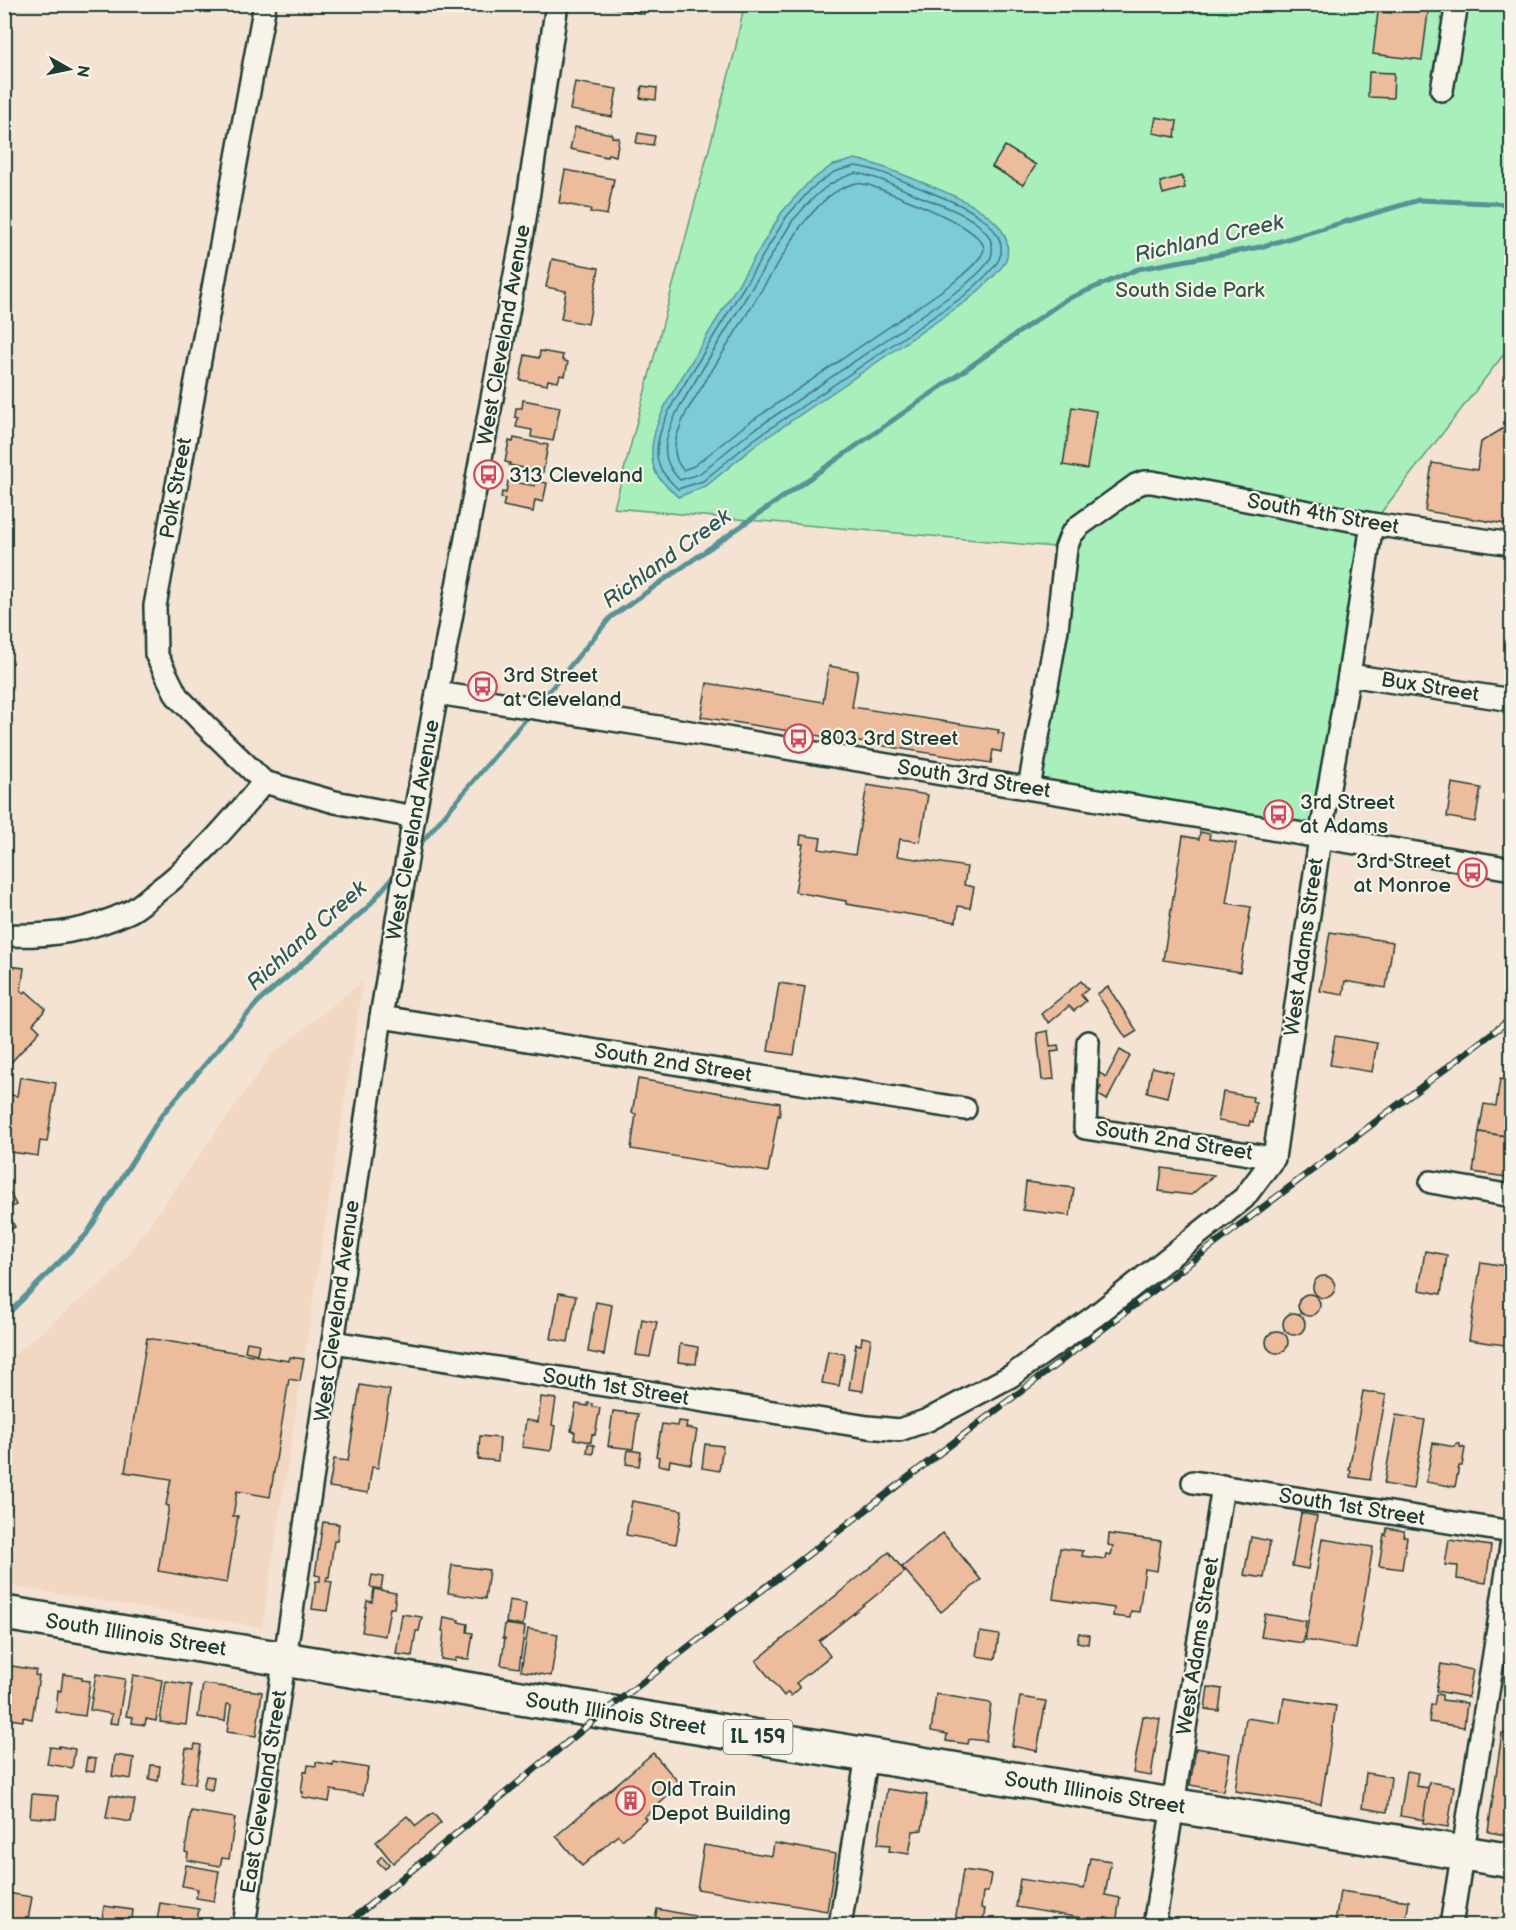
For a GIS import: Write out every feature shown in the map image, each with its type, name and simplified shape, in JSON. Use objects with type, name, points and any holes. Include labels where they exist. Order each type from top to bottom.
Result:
[{"type":"main road","name":"South Illinois Street","points":[[4,1613],[1512,1861]]},
{"type":"street","name":"Polk Street","points":[[265,4],[155,606],[156,654],[177,696],[264,782],[413,821]]},
{"type":"street","name":"West Cleveland Avenue","points":[[284,1659],[381,1017],[413,821],[523,232],[557,4]]},
{"type":"street","points":[[1442,90],[1457,4]]},
{"type":"street","name":"South 4th Street","points":[[1029,788],[1057,629],[1066,548],[1071,535],[1079,526],[1136,485],[1152,482],[1372,524],[1512,544]]},
{"type":"street","name":"West Adams Street","points":[[1275,1158],[1320,838],[1349,675],[1372,524]]},
{"type":"street","name":"Bux Street","points":[[1349,675],[1512,700]]},
{"type":"street","name":"South 3rd Street","points":[[437,693],[678,730],[1512,868]]},
{"type":"street","points":[[4,935],[35,936],[77,931],[131,911],[181,873],[237,815],[264,782]]},
{"type":"street","name":"South 2nd Street","points":[[381,1017],[965,1109]]},
{"type":"street","name":"South 2nd Street","points":[[1088,1042],[1085,1128],[1275,1158]]},
{"type":"street","name":"South 1st Street","points":[[333,1342],[899,1430],[928,1420],[1011,1376],[1095,1316],[1244,1198],[1275,1158]]},
{"type":"street","points":[[1431,1182],[1512,1196]]},
{"type":"street","name":"South 1st Street","points":[[1192,1482],[1512,1532]]},
{"type":"street","name":"West Adams Street","points":[[1154,1926],[1223,1486]]},
{"type":"street","points":[[1451,1926],[1512,1540]]},
{"type":"street","name":"East Cleveland Street","points":[[244,1926],[284,1659]]},
{"type":"street","points":[[840,1926],[867,1755]]},
{"type":"shaded area","points":[[363,981],[262,1627],[5,1585],[4,1363],[116,1271],[272,1055]]},
{"type":"green space","name":"South Side Park","points":[[744,5],[1511,5],[1511,345],[1372,524],[1321,830],[1029,788],[1066,548],[614,508],[735,51]]},
{"type":"water","points":[[855,159],[905,175],[979,209],[1002,231],[1007,245],[1004,265],[968,300],[756,445],[706,486],[678,497],[658,476],[652,459],[655,433],[668,400],[782,212],[807,184],[831,166]]},
{"type":"building","points":[[614,4],[646,4],[644,14],[614,8]]},
{"type":"building","points":[[1392,4],[1429,4],[1422,60],[1373,54],[1378,12],[1391,13]]},
{"type":"building","points":[[1369,72],[1394,73],[1393,98],[1368,97]]},
{"type":"building","points":[[575,82],[617,89],[612,117],[570,110]]},
{"type":"building","points":[[642,86],[657,88],[656,100],[640,98]]},
{"type":"building","points":[[1156,117],[1177,121],[1175,137],[1153,133]]},
{"type":"building","points":[[575,127],[612,134],[612,137],[619,138],[616,156],[608,154],[607,157],[570,149]]},
{"type":"building","points":[[638,133],[655,136],[653,145],[636,143]]},
{"type":"building","points":[[1005,146],[1036,165],[1023,185],[992,167]]},
{"type":"building","points":[[565,170],[614,179],[607,215],[590,212],[591,209],[559,203]]},
{"type":"building","points":[[1182,176],[1185,188],[1163,194],[1160,182]]},
{"type":"building","points":[[552,259],[599,268],[588,324],[561,319],[566,291],[546,287]]},
{"type":"building","points":[[540,351],[563,355],[562,360],[568,362],[565,376],[560,375],[558,382],[548,380],[547,385],[520,380],[525,355],[539,358]]},
{"type":"building","points":[[523,400],[560,407],[553,441],[531,437],[532,430],[516,427],[518,418],[515,417],[516,408],[522,408]]},
{"type":"building","points":[[1072,407],[1096,411],[1087,469],[1063,465]]},
{"type":"building","points":[[1512,423],[1512,525],[1425,511],[1432,463],[1477,470],[1481,442]]},
{"type":"building","points":[[514,438],[548,445],[543,472],[509,465],[510,463],[505,462],[509,441],[513,442]]},
{"type":"building","points":[[508,481],[535,486],[536,481],[547,483],[543,502],[535,500],[533,512],[503,506],[505,499],[501,498],[502,492],[506,493]]},
{"type":"building","points":[[829,666],[858,671],[852,707],[999,730],[998,733],[1004,734],[1001,752],[993,750],[991,763],[701,717],[707,683],[823,702]]},
{"type":"building","points":[[1452,783],[1481,788],[1475,822],[1447,817]]},
{"type":"building","points":[[867,785],[928,795],[920,842],[900,839],[897,856],[967,867],[964,885],[974,887],[970,908],[958,906],[956,922],[846,904],[846,901],[795,892],[803,844],[800,844],[801,835],[821,838],[819,849],[855,855]]},
{"type":"building","points":[[1200,832],[1210,834],[1209,839],[1236,843],[1226,903],[1251,907],[1240,972],[1163,960],[1183,836],[1199,839]]},
{"type":"building","points":[[1330,932],[1393,942],[1386,988],[1345,981],[1343,995],[1320,991]]},
{"type":"building","points":[[4,962],[9,963],[9,966],[24,968],[21,991],[24,993],[26,991],[46,1009],[33,1024],[40,1031],[4,1070]]},
{"type":"building","points":[[1081,981],[1088,989],[1081,995],[1086,1001],[1074,1011],[1069,1006],[1049,1023],[1041,1014]]},
{"type":"building","points":[[779,983],[805,987],[794,1055],[768,1051]]},
{"type":"building","points":[[1108,987],[1137,1031],[1126,1038],[1097,994]]},
{"type":"building","points":[[1048,1031],[1050,1046],[1058,1045],[1059,1051],[1051,1052],[1054,1079],[1042,1080],[1037,1033]]},
{"type":"building","points":[[1335,1036],[1377,1043],[1372,1072],[1330,1065]]},
{"type":"building","points":[[1120,1050],[1130,1056],[1107,1100],[1097,1094],[1101,1087],[1093,1083],[1098,1072],[1106,1077]]},
{"type":"building","points":[[1152,1067],[1173,1072],[1167,1097],[1147,1092]]},
{"type":"building","points":[[20,1077],[56,1083],[47,1142],[40,1141],[38,1156],[4,1151],[4,1094],[17,1096]]},
{"type":"building","points":[[638,1079],[780,1103],[780,1116],[778,1115],[768,1172],[631,1149],[636,1114],[632,1113]]},
{"type":"building","points":[[1500,1079],[1512,1081],[1512,1137],[1479,1132],[1484,1104],[1496,1106]]},
{"type":"building","points":[[1223,1092],[1253,1097],[1252,1102],[1256,1103],[1253,1122],[1250,1121],[1249,1126],[1218,1121]]},
{"type":"building","points":[[1479,1132],[1512,1137],[1512,1178],[1473,1172]]},
{"type":"building","points":[[1162,1168],[1214,1175],[1191,1195],[1159,1191]]},
{"type":"building","points":[[4,1181],[16,1205],[7,1209],[15,1227],[4,1232]]},
{"type":"building","points":[[1026,1182],[1074,1188],[1070,1216],[1023,1210]]},
{"type":"building","points":[[1425,1251],[1447,1255],[1441,1294],[1419,1290]]},
{"type":"building","points":[[1481,1262],[1512,1267],[1512,1346],[1469,1340]]},
{"type":"building","points":[[1324,1276],[1332,1279],[1335,1287],[1332,1295],[1324,1298],[1316,1295],[1313,1287],[1316,1279]]},
{"type":"building","points":[[559,1293],[576,1296],[568,1342],[551,1339]]},
{"type":"building","points":[[1309,1294],[1317,1297],[1320,1305],[1317,1313],[1309,1316],[1301,1313],[1298,1305],[1301,1297]]},
{"type":"building","points":[[596,1302],[612,1305],[604,1355],[588,1352]]},
{"type":"building","points":[[1294,1313],[1302,1316],[1305,1324],[1302,1332],[1294,1335],[1286,1332],[1283,1324],[1286,1316]]},
{"type":"building","points":[[642,1319],[657,1322],[650,1357],[636,1355]]},
{"type":"building","points":[[1277,1331],[1285,1334],[1288,1342],[1285,1350],[1277,1353],[1269,1350],[1266,1342],[1269,1334]]},
{"type":"building","points":[[862,1337],[871,1339],[863,1391],[849,1389],[856,1344],[861,1345]]},
{"type":"building","points":[[147,1338],[289,1361],[290,1357],[304,1359],[300,1381],[289,1379],[270,1497],[237,1491],[233,1516],[238,1516],[227,1583],[158,1571],[171,1479],[125,1472]]},
{"type":"building","points":[[247,1342],[259,1344],[257,1354],[245,1351]]},
{"type":"building","points":[[680,1344],[698,1347],[696,1364],[678,1362]]},
{"type":"building","points":[[828,1351],[845,1354],[839,1386],[822,1383]]},
{"type":"building","points":[[360,1385],[390,1390],[378,1468],[372,1467],[368,1493],[329,1487],[334,1459],[348,1461]]},
{"type":"building","points":[[1363,1391],[1386,1395],[1370,1480],[1350,1477],[1351,1470],[1349,1470]]},
{"type":"building","points":[[541,1397],[556,1399],[551,1451],[522,1447],[526,1420],[538,1422]]},
{"type":"building","points":[[588,1403],[600,1408],[595,1435],[592,1434],[591,1442],[574,1439],[575,1432],[571,1431],[576,1404],[588,1406]]},
{"type":"building","points":[[613,1411],[638,1414],[633,1449],[608,1446]]},
{"type":"building","points":[[1396,1415],[1425,1420],[1413,1489],[1384,1484]]},
{"type":"building","points":[[678,1421],[687,1422],[686,1428],[697,1430],[691,1464],[670,1460],[669,1467],[658,1465],[659,1457],[656,1456],[662,1424],[677,1426]]},
{"type":"building","points":[[480,1436],[500,1438],[498,1461],[478,1459]]},
{"type":"building","points":[[1433,1443],[1455,1447],[1456,1444],[1460,1444],[1460,1447],[1465,1448],[1455,1487],[1426,1482]]},
{"type":"building","points":[[588,1444],[594,1445],[593,1454],[587,1453]]},
{"type":"building","points":[[705,1444],[723,1446],[719,1471],[702,1468]]},
{"type":"building","points":[[628,1450],[641,1452],[639,1466],[626,1464]]},
{"type":"building","points":[[632,1501],[682,1510],[676,1544],[626,1535]]},
{"type":"building","points":[[1301,1513],[1317,1516],[1308,1569],[1292,1566]]},
{"type":"building","points":[[323,1522],[339,1524],[329,1577],[326,1581],[332,1582],[327,1611],[312,1609],[316,1581],[320,1581],[320,1576],[315,1575]]},
{"type":"building","points":[[1387,1528],[1404,1531],[1403,1536],[1407,1537],[1402,1569],[1379,1566]]},
{"type":"building","points":[[943,1533],[981,1580],[941,1612],[902,1567]]},
{"type":"building","points":[[1109,1534],[1161,1541],[1157,1571],[1145,1569],[1139,1612],[1131,1611],[1130,1618],[1113,1616],[1114,1608],[1053,1599],[1060,1548],[1083,1551],[1082,1556],[1105,1559],[1106,1554],[1111,1555],[1113,1546],[1108,1545]]},
{"type":"building","points":[[1251,1537],[1270,1541],[1264,1578],[1244,1575]]},
{"type":"building","points":[[1322,1539],[1373,1547],[1356,1649],[1305,1640]]},
{"type":"building","points":[[1449,1540],[1491,1546],[1486,1583],[1457,1579],[1458,1566],[1445,1565]]},
{"type":"building","points":[[889,1552],[905,1572],[819,1641],[830,1656],[796,1683],[800,1688],[791,1696],[788,1692],[784,1696],[756,1661]]},
{"type":"building","points":[[452,1565],[489,1570],[485,1599],[448,1593]]},
{"type":"building","points":[[372,1575],[383,1577],[381,1589],[370,1587]]},
{"type":"building","points":[[374,1589],[396,1593],[394,1608],[390,1608],[385,1636],[362,1632],[367,1601],[372,1602]]},
{"type":"building","points":[[509,1600],[526,1603],[523,1625],[506,1623]]},
{"type":"building","points":[[402,1614],[422,1617],[419,1631],[416,1631],[412,1656],[396,1654]]},
{"type":"building","points":[[1265,1614],[1306,1621],[1303,1643],[1261,1637]]},
{"type":"building","points":[[444,1617],[468,1624],[467,1632],[473,1633],[469,1659],[456,1658],[455,1661],[441,1659]]},
{"type":"building","points":[[505,1624],[525,1627],[519,1668],[501,1665]]},
{"type":"building","points":[[528,1629],[558,1634],[551,1676],[521,1671]]},
{"type":"building","points":[[980,1632],[999,1635],[995,1659],[976,1656]]},
{"type":"building","points":[[1079,1633],[1089,1635],[1088,1644],[1077,1642]]},
{"type":"building","points":[[1441,1664],[1473,1670],[1468,1697],[1436,1691]]},
{"type":"building","points":[[12,1666],[36,1670],[35,1675],[39,1676],[32,1719],[23,1717],[23,1721],[9,1719],[9,1715],[4,1714],[4,1699]]},
{"type":"building","points":[[63,1674],[82,1677],[82,1680],[90,1681],[85,1716],[56,1712],[58,1690],[61,1691]]},
{"type":"building","points":[[96,1674],[125,1679],[118,1724],[110,1723],[112,1714],[90,1710]]},
{"type":"building","points":[[133,1675],[162,1680],[156,1721],[146,1719],[145,1725],[132,1723],[133,1717],[126,1716]]},
{"type":"building","points":[[166,1681],[191,1685],[186,1725],[160,1722]]},
{"type":"building","points":[[203,1684],[262,1692],[256,1736],[227,1732],[231,1705],[227,1704],[225,1721],[198,1717]]},
{"type":"building","points":[[1208,1687],[1222,1689],[1219,1711],[1205,1709]]},
{"type":"building","points":[[936,1694],[991,1703],[986,1741],[969,1739],[968,1744],[946,1741],[947,1734],[931,1731]]},
{"type":"building","points":[[1436,1694],[1442,1695],[1442,1700],[1467,1703],[1464,1727],[1429,1722],[1431,1705],[1434,1705]]},
{"type":"building","points":[[1020,1697],[1046,1701],[1037,1751],[1012,1746]]},
{"type":"building","points":[[1284,1698],[1336,1706],[1321,1804],[1235,1791],[1246,1718],[1280,1723]]},
{"type":"building","points":[[1143,1716],[1160,1719],[1151,1776],[1133,1773]]},
{"type":"building","points":[[1502,1733],[1512,1735],[1512,1836],[1488,1832]]},
{"type":"building","points":[[195,1744],[201,1745],[195,1784],[181,1782],[186,1748],[194,1749]]},
{"type":"building","points":[[59,1746],[75,1749],[72,1768],[47,1764],[50,1747],[59,1748]]},
{"type":"building","points":[[1196,1748],[1230,1754],[1223,1791],[1190,1785]]},
{"type":"building","name":"Old Train Depot Building","points":[[653,1753],[681,1785],[644,1817],[646,1819],[622,1840],[618,1835],[582,1866],[556,1836]]},
{"type":"building","points":[[115,1755],[134,1758],[131,1779],[112,1776]]},
{"type":"building","points":[[87,1758],[96,1759],[94,1772],[85,1771]]},
{"type":"building","points":[[316,1762],[333,1765],[333,1762],[368,1768],[363,1795],[331,1790],[329,1802],[302,1797],[304,1771],[307,1772],[308,1765],[316,1766]]},
{"type":"building","points":[[151,1765],[160,1766],[158,1781],[149,1779]]},
{"type":"building","points":[[1407,1771],[1418,1773],[1416,1786],[1429,1788],[1424,1820],[1400,1816]]},
{"type":"building","points":[[1366,1773],[1391,1777],[1387,1812],[1362,1808]]},
{"type":"building","points":[[206,1776],[214,1777],[212,1790],[203,1788]]},
{"type":"building","points":[[1429,1782],[1454,1786],[1448,1827],[1423,1823]]},
{"type":"building","points":[[887,1789],[927,1795],[922,1830],[913,1831],[909,1854],[889,1851],[890,1845],[878,1844]]},
{"type":"building","points":[[32,1794],[58,1796],[56,1819],[30,1817]]},
{"type":"building","points":[[110,1795],[135,1800],[131,1822],[106,1818]]},
{"type":"building","points":[[191,1811],[235,1818],[229,1859],[222,1858],[220,1866],[187,1860],[188,1853],[185,1852]]},
{"type":"building","points":[[433,1813],[441,1823],[393,1863],[376,1842],[407,1816],[416,1826]]},
{"type":"building","points":[[774,1843],[836,1854],[827,1911],[697,1889],[704,1845],[772,1856]]},
{"type":"building","points":[[382,1856],[389,1864],[385,1869],[377,1861]]},
{"type":"building","points":[[1090,1858],[1111,1861],[1105,1895],[1120,1898],[1116,1924],[1016,1907],[1020,1879],[1084,1889]]},
{"type":"building","points":[[186,1865],[219,1871],[214,1901],[196,1898],[198,1889],[182,1886]]},
{"type":"building","points":[[963,1870],[991,1874],[988,1892],[983,1892],[981,1908],[985,1909],[982,1926],[955,1922]]},
{"type":"building","points":[[1340,1891],[1409,1901],[1405,1926],[1351,1926],[1335,1923]]},
{"type":"building","points":[[7,1893],[32,1897],[27,1926],[4,1925]]},
{"type":"building","points":[[160,1903],[199,1909],[196,1926],[156,1926]]},
{"type":"building","points":[[104,1906],[133,1910],[131,1926],[101,1926]]},
{"type":"building","points":[[657,1909],[695,1916],[694,1926],[654,1926]]},
{"type":"waterway","name":"Richland Creek","points":[[540,702],[611,617],[1065,300],[1138,269],[1260,247],[1419,200],[1512,204]]},
{"type":"waterway","name":"Richland Creek","points":[[416,849],[530,714]]},
{"type":"waterway","name":"Richland Creek","points":[[4,1318],[86,1235],[161,1116],[258,1002],[367,908],[397,872]]},
{"type":"railway","points":[[344,1926],[604,1712],[945,1449],[1512,1018]]},
{"type":"place","name":"313 Cleveland","points":[[488,475]]},
{"type":"place","name":"3rd Street at Cleveland","points":[[482,687]]},
{"type":"place","name":"803 3rd Street","points":[[799,738]]},
{"type":"place","name":"3rd Street at Adams","points":[[1279,814]]},
{"type":"place","name":"3rd Street at Monroe","points":[[1472,873]]},
{"type":"place","name":"Old Train Depot Building","points":[[630,1801]]}]
